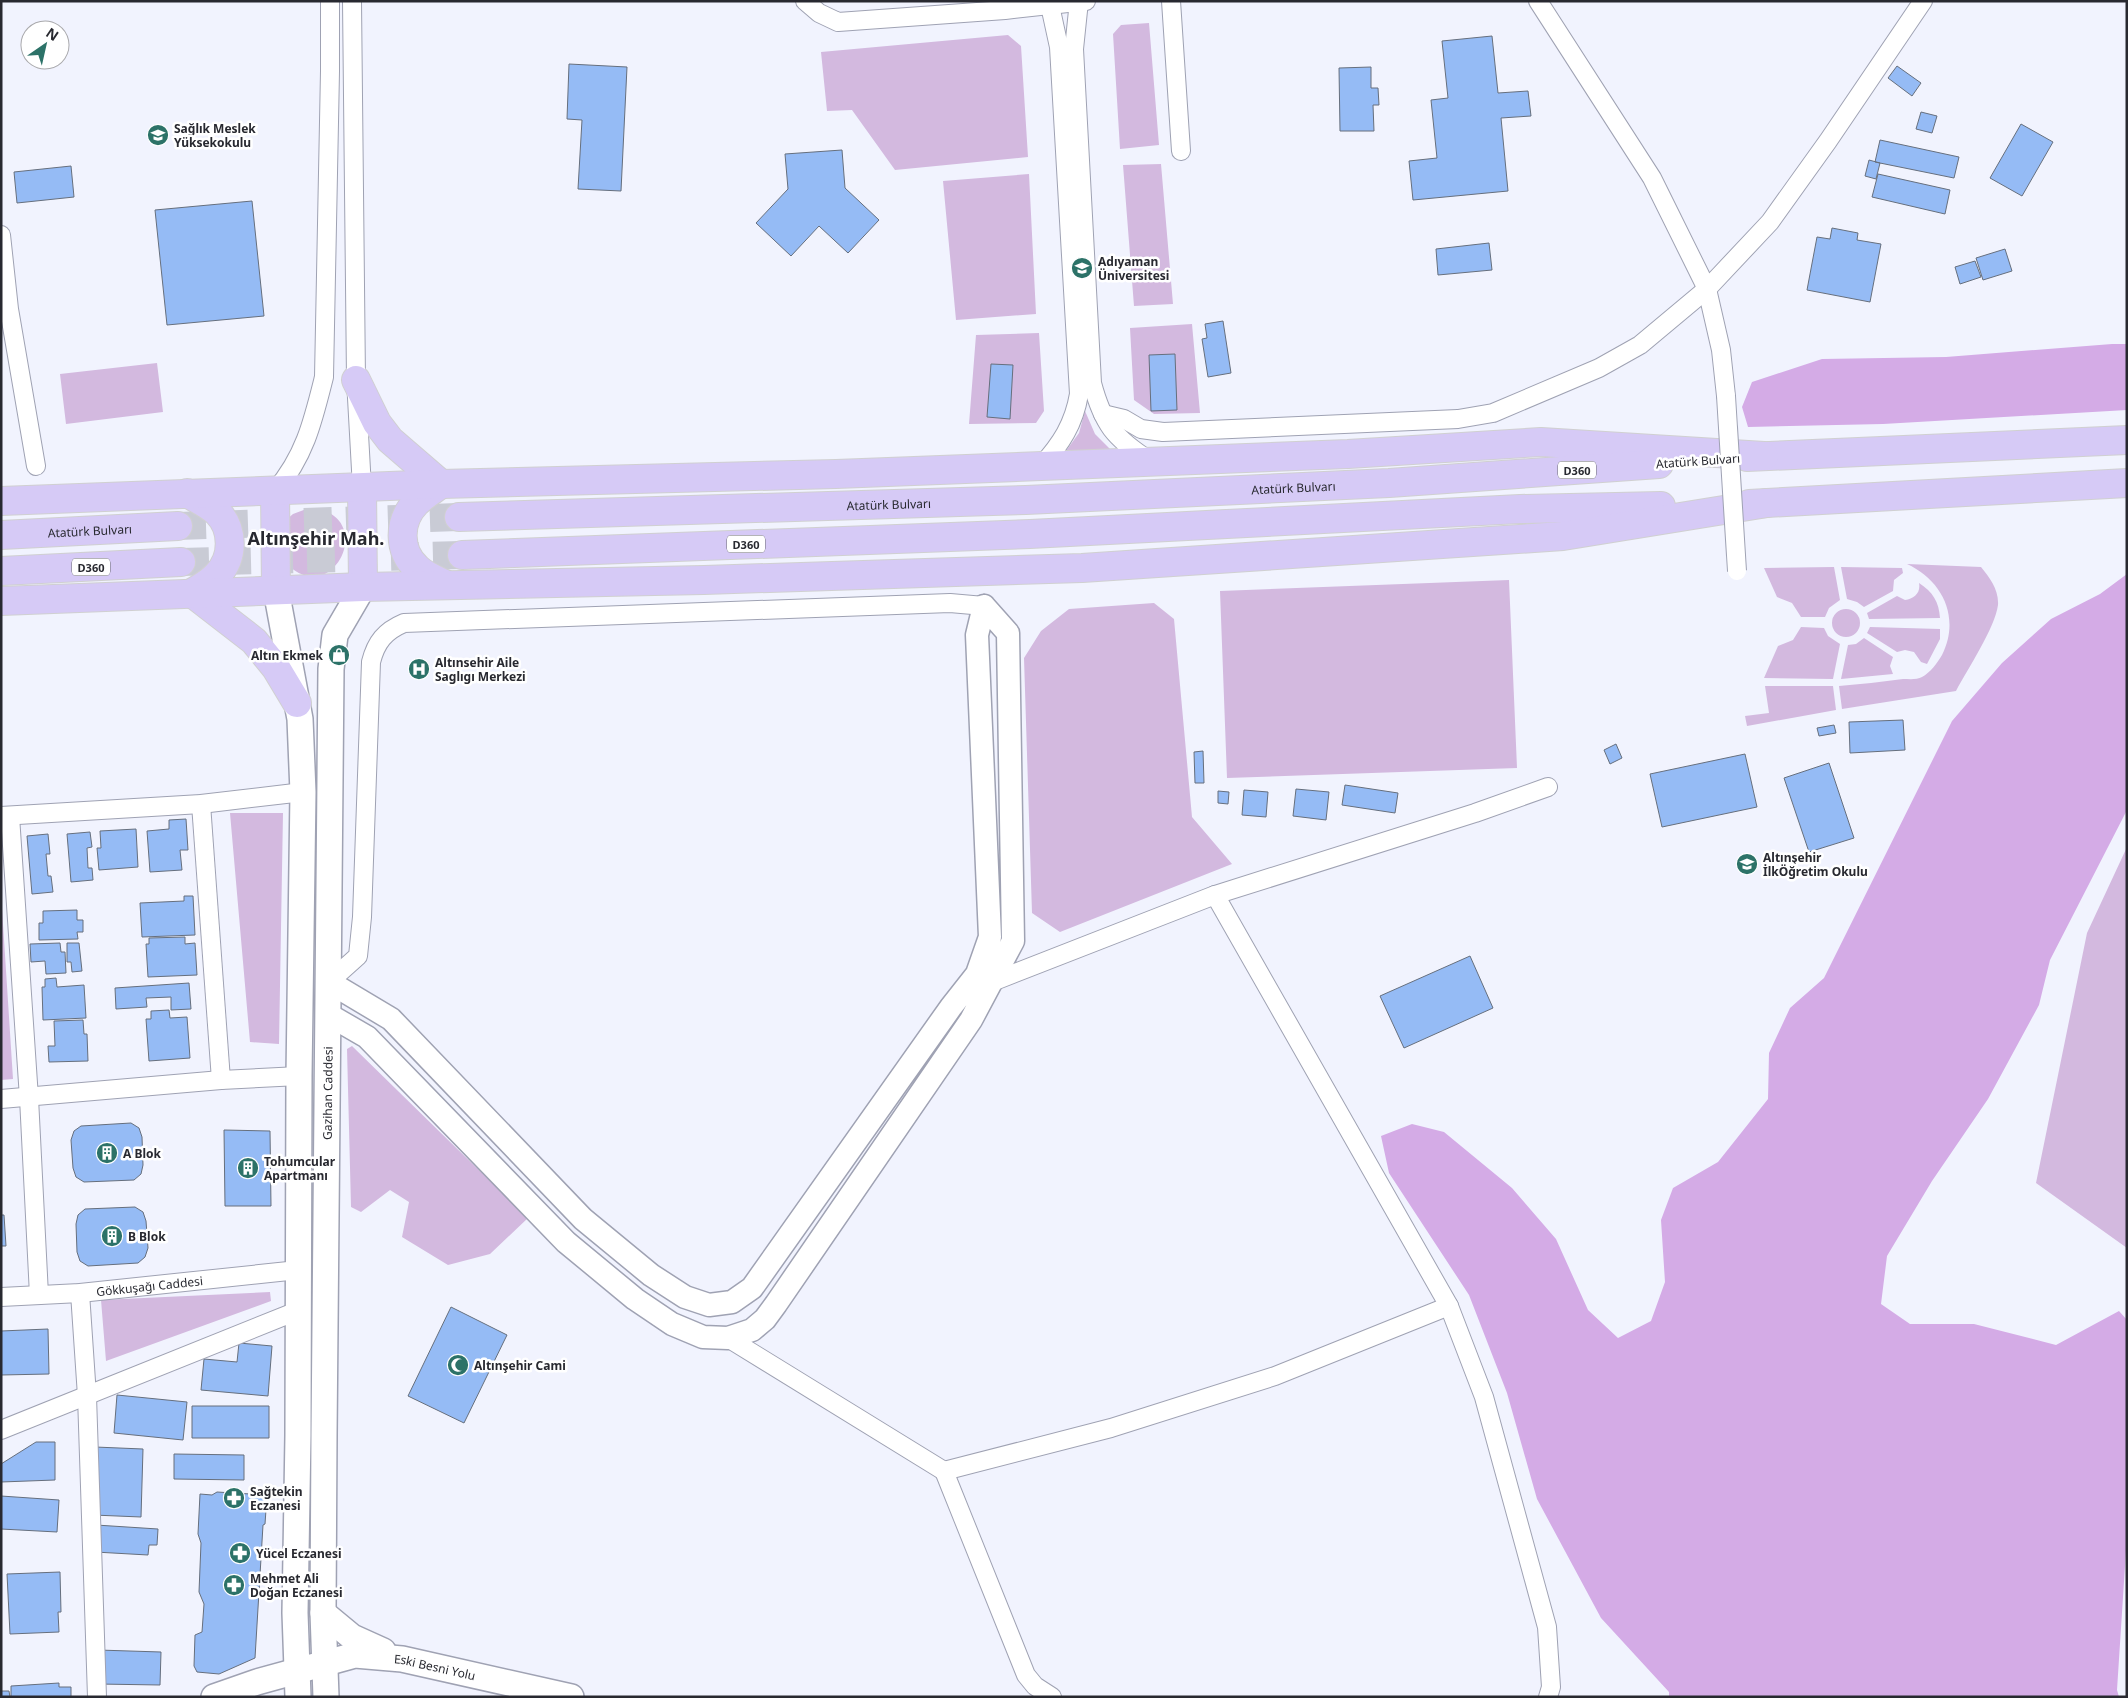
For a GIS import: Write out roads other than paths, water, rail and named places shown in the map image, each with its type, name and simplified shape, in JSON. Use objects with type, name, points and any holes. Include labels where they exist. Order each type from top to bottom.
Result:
[{"type":"highway","points":[[356,380],[377,423],[390,440],[441,484]]},
{"type":"highway","name":"Atatürk Bulvarı","points":[[459,517],[1046,499],[1389,483],[1764,456],[2127,440]]},
{"type":"highway","points":[[1,501],[441,484],[817,475],[1348,454],[1541,442],[1764,456]]},
{"type":"highway","points":[[441,484],[419,500],[410,511],[404,523],[402,537],[405,551],[415,567],[426,575],[450,586]]},
{"type":"highway","name":"D360","points":[[462,554],[1039,534],[1520,509],[1767,503],[2127,484]]},
{"type":"highway","points":[[362,488],[363,587]]},
{"type":"highway","points":[[275,491],[276,590]]},
{"type":"highway","points":[[187,493],[218,513],[227,529],[230,542],[228,556],[220,573],[192,593]]},
{"type":"highway","points":[[1,601],[363,587],[704,580],[1082,568],[1563,536],[1767,503]]},
{"type":"highway","name":"Atatürk Bulvarı","points":[[1,535],[178,526]]},
{"type":"highway","name":"D360","points":[[1,571],[181,562]]},
{"type":"highway","points":[[192,593],[254,641],[276,668],[297,703]]},
{"type":"main road","name":"Gazihan Caddesi","points":[[326,1697],[323,1613],[332,649],[335,635],[363,587]]},
{"type":"main road","points":[[276,590],[300,719],[303,792],[298,1076],[298,1435],[294,1613],[298,1697]]},
{"type":"main road","points":[[323,1613],[357,1640],[402,1659]]},
{"type":"main road","name":"Eski Besni Yolu","points":[[214,1697],[256,1682],[355,1655],[402,1659],[570,1697]]},
{"type":"street","points":[[275,491],[289,474],[303,450],[312,425],[324,377],[330,1]]},
{"type":"street","points":[[352,1],[356,380],[362,488]]},
{"type":"street","points":[[805,1],[819,13],[838,22],[1050,3],[1081,2],[1074,49],[1092,383],[1103,414],[1113,434],[1129,448],[1150,461]]},
{"type":"street","points":[[1171,1],[1181,151]]},
{"type":"street","points":[[1538,1],[1652,178],[1707,289],[1721,350],[1726,396],[1737,571]]},
{"type":"street","points":[[1103,414],[1124,419],[1141,429],[1163,432],[1458,419],[1493,412],[1599,368],[1640,345],[1707,289],[1770,222],[1828,141],[1923,1]]},
{"type":"street","points":[[1041,466],[1057,449],[1072,424],[1079,394],[1059,48],[1050,3]]},
{"type":"street","points":[[1,235],[5,309],[36,466]]},
{"type":"street","points":[[950,602],[984,606],[1008,634],[1013,941],[985,978],[950,1007],[752,1288],[732,1302],[709,1305],[685,1297],[651,1275],[583,1219],[391,1019],[329,982],[358,956],[362,917],[372,662],[374,649],[381,637],[391,629],[404,623],[950,602]]},
{"type":"street","points":[[329,1015],[367,1037],[566,1242],[635,1299],[672,1324],[702,1337],[728,1338],[752,1330],[765,1319],[971,1020],[985,978],[990,937],[977,635],[984,606]]},
{"type":"street","points":[[985,978],[1215,895],[1475,813],[1548,786]]},
{"type":"street","points":[[39,1296],[29,1098],[6,816],[202,804],[303,792]]},
{"type":"street","points":[[202,804],[221,1080]]},
{"type":"street","points":[[1215,895],[1449,1306],[1484,1396],[1547,1627],[1551,1687],[1548,1697]]},
{"type":"street","points":[[1,1099],[221,1080],[298,1076]]},
{"type":"street","name":"Gökkuşağı Caddesi","points":[[1,1297],[80,1293],[298,1270]]},
{"type":"street","points":[[80,1293],[87,1396],[96,1697]]},
{"type":"street","points":[[944,1471],[1111,1428],[1275,1376],[1449,1306]]},
{"type":"street","points":[[1,1430],[297,1311]]},
{"type":"street","points":[[728,1338],[944,1471],[1026,1675],[1043,1695]]},
{"type":"tunnel","points":[[178,526],[459,517]]},
{"type":"tunnel","points":[[181,562],[462,555]]},
{"type":"place","name":"Sağlık Meslek Yüksekokulu","points":[[158,135]]},
{"type":"place","name":"Adıyaman Üniversitesi","points":[[1082,268]]},
{"type":"place","name":"Altın Ekmek","points":[[339,655]]},
{"type":"place","name":"Altınsehir Aile Saglıgı Merkezi","points":[[419,669]]},
{"type":"place","name":"Altınşehir İlkÖğretim Okulu","points":[[1747,864]]},
{"type":"place","name":"A Blok","points":[[107,1153]]},
{"type":"place","name":"Tohumcular Apartmanı","points":[[248,1168]]},
{"type":"place","name":"B Blok","points":[[112,1236]]},
{"type":"place","name":"Altınşehir Cami","points":[[458,1365]]},
{"type":"place","name":"Sağtekin Eczanesi","points":[[234,1498]]},
{"type":"place","name":"Yücel Eczanesi","points":[[240,1553]]},
{"type":"place","name":"Mehmet Ali Doğan Eczanesi","points":[[234,1585]]},
{"type":"district","name":"Altınşehir Mah.","points":[[316,538]]}]
